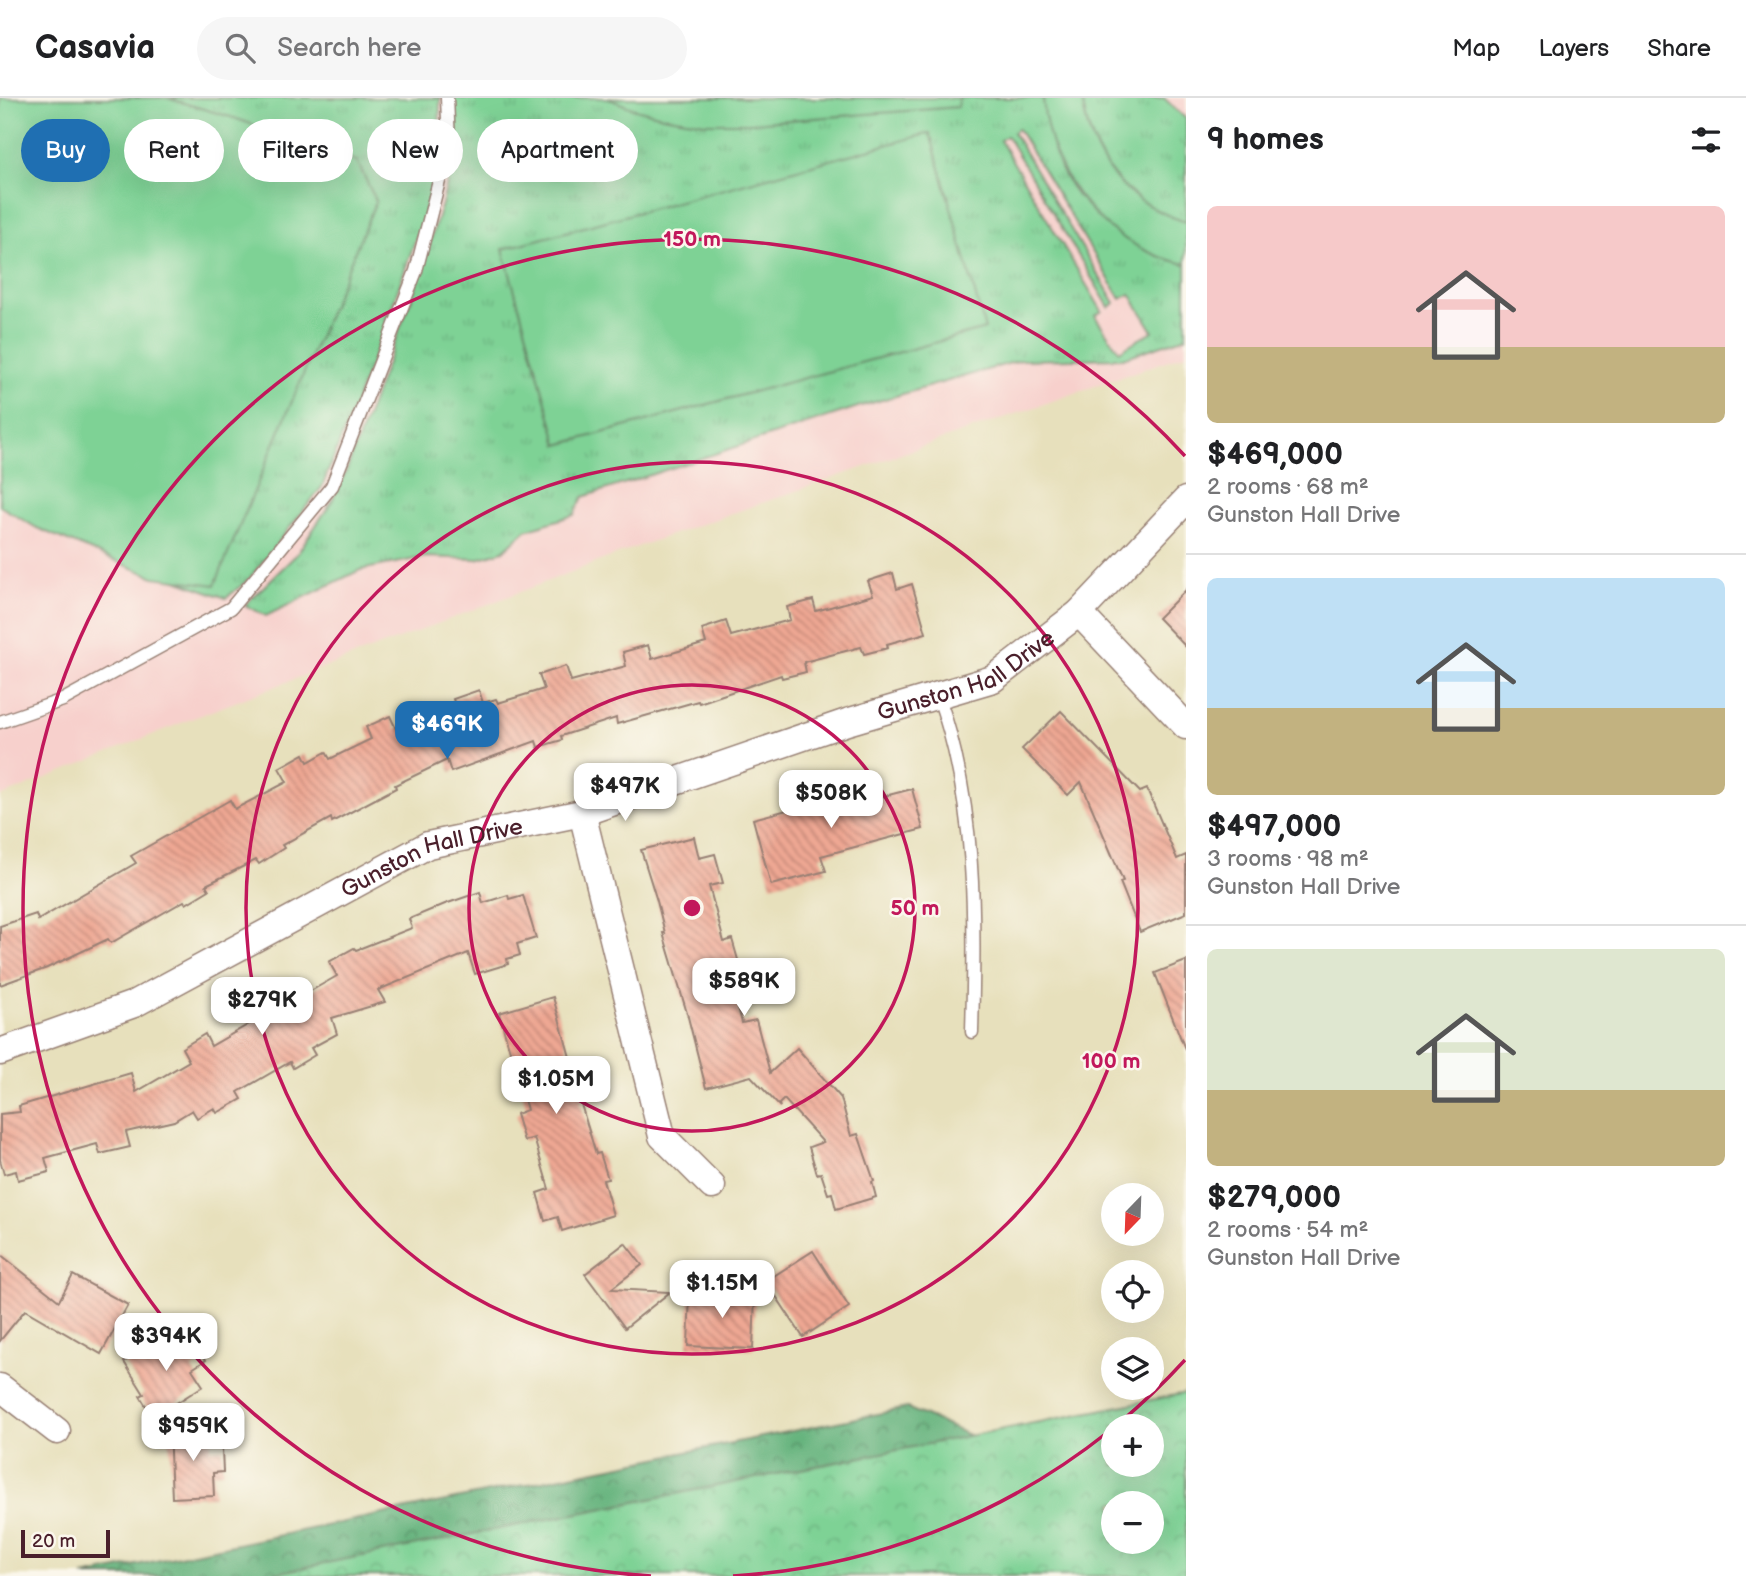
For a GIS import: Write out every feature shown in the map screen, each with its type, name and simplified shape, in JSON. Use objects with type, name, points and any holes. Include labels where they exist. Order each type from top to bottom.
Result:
[{"type":"street","name":"Gunston Hall Drive","points":[[0,1052],[134,1004],[428,845],[582,813],[847,722],[993,678],[1079,613],[1186,499]]},
{"type":"street","points":[[1079,613],[1186,726]]},
{"type":"street","points":[[582,813],[662,1136],[712,1186]]},
{"type":"street","points":[[0,1387],[57,1431]]},
{"type":"lane","points":[[0,722],[63,700],[231,608],[332,486],[416,271],[449,142],[447,98]]},
{"type":"lane","points":[[938,695],[953,737],[963,782],[968,826],[973,922],[972,1032]]},
{"type":"shaded area","points":[[0,98],[1186,98],[1186,354],[631,549],[186,721],[0,797]]},
{"type":"green space","points":[[0,98],[440,98],[440,119],[367,119],[367,182],[433,182],[422,221],[382,335],[322,487],[248,580],[226,598],[140,567],[25,182],[110,182],[110,119],[21,119],[21,168]]},
{"type":"green space","points":[[0,98],[167,98],[238,119],[238,182],[353,182],[353,160],[357,161],[376,201],[215,585],[154,577],[37,528],[0,506]]},
{"type":"green space","points":[[454,98],[1043,98],[1053,149],[1063,173],[1077,195],[1133,242],[1153,253],[1186,264],[1186,337],[1123,358],[1021,360],[861,406],[583,497],[574,515],[526,530],[503,551],[477,559],[426,557],[360,570],[266,616],[245,605],[297,554],[332,501],[347,469],[417,283],[448,182],[463,182],[463,119],[454,119]],"holes":[[[1018,129],[1121,299],[1130,294],[1153,331],[1119,351],[1095,316],[1102,311],[1000,140],[1007,136],[1109,307],[1115,303],[1013,132]]]},
{"type":"green space","points":[[607,98],[959,98],[958,107],[750,123],[705,123],[662,116]]},
{"type":"green space","points":[[1043,98],[1082,98],[1093,142],[1114,177],[1145,204],[1186,222],[1186,264],[1157,256],[1131,243],[1107,226],[1086,205],[1069,181],[1056,155],[1047,127]]},
{"type":"green space","points":[[1082,98],[1164,98],[1186,119],[1186,222],[1145,204],[1114,177],[1093,142]]},
{"type":"green space","points":[[930,133],[985,329],[558,445],[503,249]]},
{"type":"green space","points":[[1186,1393],[1186,1576],[261,1576],[1151,1400],[1164,1400],[1164,1397]]},
{"type":"green space","points":[[907,1408],[1101,1493],[1101,1554],[1164,1554],[1164,1538],[1186,1531],[1186,1576],[83,1576]]},
{"type":"building","points":[[893,573],[897,589],[912,584],[926,633],[864,654],[861,647],[804,662],[806,672],[782,678],[781,675],[699,703],[698,701],[617,724],[616,718],[561,736],[562,740],[538,747],[536,741],[451,772],[447,760],[395,785],[396,788],[332,822],[331,818],[282,845],[284,848],[259,864],[256,860],[206,885],[209,890],[186,904],[184,901],[111,943],[108,939],[47,968],[0,985],[0,926],[36,914],[38,920],[136,863],[131,856],[230,800],[235,809],[287,782],[279,768],[304,754],[308,762],[326,752],[330,759],[371,739],[366,727],[390,716],[396,729],[407,724],[409,729],[458,714],[453,699],[479,690],[483,703],[496,699],[498,703],[544,689],[539,675],[566,666],[571,681],[626,666],[623,652],[648,645],[652,659],[706,643],[702,629],[726,621],[731,636],[790,620],[787,607],[813,600],[816,611],[873,595],[868,581]]},
{"type":"building","points":[[1186,590],[1186,647],[1158,618]]},
{"type":"building","points":[[1061,711],[1140,792],[1147,789],[1177,859],[1186,855],[1186,913],[1140,932],[1120,882],[1123,881],[1081,782],[1068,795],[1022,749]]},
{"type":"building","points":[[871,788],[873,799],[912,789],[923,829],[821,856],[826,871],[771,885],[753,819]]},
{"type":"building","points":[[694,837],[699,858],[715,854],[723,883],[709,886],[724,942],[732,939],[740,967],[728,970],[742,1023],[756,1020],[770,1073],[797,1048],[841,1098],[851,1136],[858,1134],[874,1181],[872,1182],[876,1197],[836,1209],[832,1193],[828,1194],[821,1173],[817,1174],[809,1147],[823,1142],[784,1099],[779,1104],[780,1107],[751,1076],[706,1088],[641,850]]},
{"type":"building","points":[[480,892],[483,903],[508,895],[509,899],[523,895],[536,938],[517,944],[520,955],[507,959],[508,964],[475,974],[468,953],[378,990],[385,1002],[332,1018],[337,1034],[311,1048],[315,1055],[293,1068],[290,1062],[238,1092],[242,1099],[217,1113],[214,1108],[197,1118],[192,1110],[174,1121],[126,1132],[130,1147],[100,1154],[97,1144],[45,1158],[49,1172],[18,1180],[16,1171],[4,1174],[0,1160],[0,1114],[20,1112],[19,1106],[131,1073],[136,1092],[189,1061],[182,1048],[205,1034],[211,1046],[263,1016],[256,1004],[278,992],[286,1005],[337,976],[329,962],[354,948],[356,950],[412,928],[409,919]]},
{"type":"building","points":[[1186,961],[1186,1049],[1185,1049],[1155,973]]},
{"type":"building","points":[[553,997],[577,1075],[583,1100],[580,1101],[596,1154],[600,1153],[608,1179],[603,1180],[613,1215],[562,1231],[558,1217],[545,1221],[537,1193],[549,1189],[534,1138],[524,1141],[516,1114],[527,1110],[499,1013]]},
{"type":"building","points":[[625,1243],[642,1265],[611,1289],[670,1292],[625,1328],[585,1274]]},
{"type":"building","points":[[813,1251],[849,1307],[803,1337],[766,1281]]},
{"type":"building","points":[[0,1254],[59,1301],[73,1275],[128,1305],[101,1354],[25,1310],[0,1341]]},
{"type":"building","points":[[690,1292],[755,1295],[753,1349],[688,1346]]},
{"type":"building","points":[[168,1334],[176,1347],[191,1337],[206,1360],[192,1369],[203,1386],[153,1418],[140,1396],[144,1394],[124,1362]]},
{"type":"building","points":[[211,1428],[211,1449],[222,1448],[223,1472],[213,1473],[214,1496],[172,1498],[169,1429]]}]
